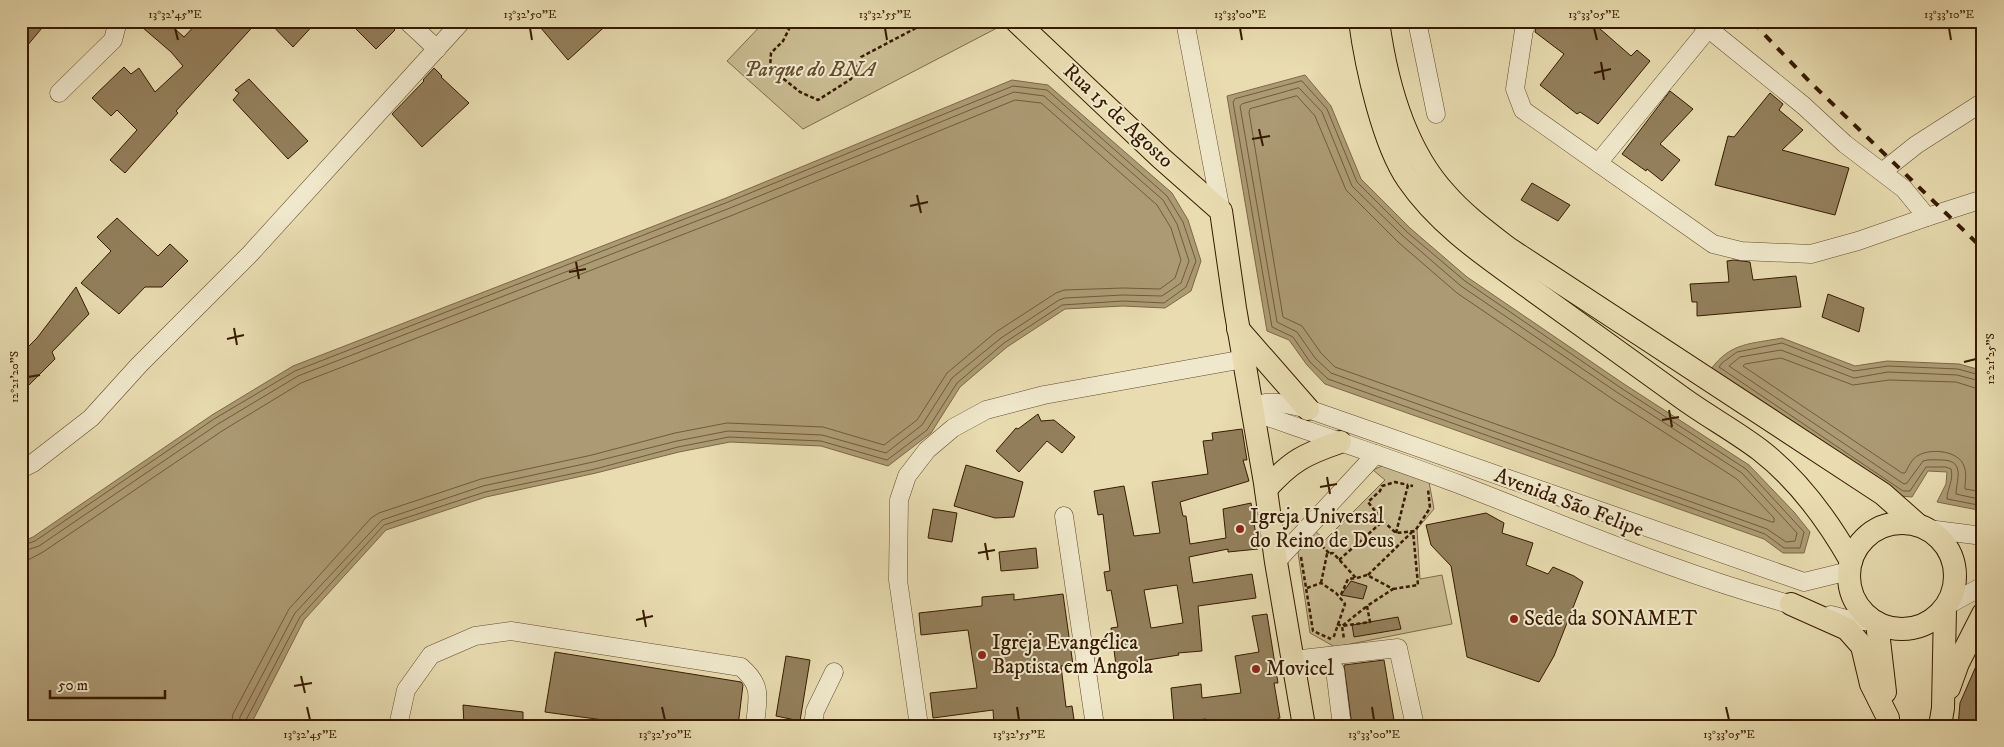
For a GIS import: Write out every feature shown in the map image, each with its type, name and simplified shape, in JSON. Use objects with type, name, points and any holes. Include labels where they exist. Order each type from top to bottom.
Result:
[{"type":"main road","name":"Rua 15 de Agosto","points":[[1016,21],[1161,158],[1221,211]]},
{"type":"main road","points":[[1360,21],[1378,106],[1392,146],[1407,179],[1428,206],[1450,228],[1499,266],[1686,401],[1760,450],[1778,466],[1829,523],[1850,566]]},
{"type":"main road","points":[[1378,21],[1386,62],[1410,140],[1426,168],[1444,193],[1466,214],[1508,248],[1709,378],[1883,494],[1943,542],[1953,559],[1956,578],[1946,607],[1941,717]]},
{"type":"main road","points":[[1221,211],[1276,562],[1304,726]]},
{"type":"main road","points":[[1238,326],[1308,408]]},
{"type":"main road","points":[[1266,489],[1282,470],[1309,452],[1340,442]]},
{"type":"main road","points":[[1923,527],[1897,523],[1877,529],[1861,542],[1850,566],[1849,581],[1854,599],[1859,608],[1875,622],[1895,629],[1914,628],[1931,621],[1946,607]]},
{"type":"main road","points":[[1790,604],[1847,629],[1862,646],[1871,684],[1889,722]]},
{"type":"main road","points":[[1941,717],[1958,663],[1983,614]]},
{"type":"main road","points":[[1875,622],[1889,722]]},
{"type":"street","points":[[59,93],[113,40],[118,21]]},
{"type":"street","points":[[407,21],[437,48]]},
{"type":"street","points":[[21,469],[33,463],[91,418],[139,365],[250,254],[462,21]]},
{"type":"street","points":[[1185,21],[1221,211]]},
{"type":"street","points":[[1417,21],[1436,114]]},
{"type":"street","points":[[1528,21],[1524,30],[1515,89],[1523,110],[1712,244],[1741,251],[1811,254],[1858,241],[1983,199]]},
{"type":"street","points":[[1598,163],[1703,25],[1804,106],[1845,144],[1904,189],[1927,217]]},
{"type":"street","points":[[1882,172],[1916,145],[1983,102]]},
{"type":"street","points":[[919,726],[898,580],[899,500],[906,476],[927,450],[953,428],[986,410],[1044,396],[1244,359]]},
{"type":"street","name":"Avenida São Felipe","points":[[1850,566],[1804,582],[1308,408],[1275,402],[1262,402],[1253,410],[1743,591],[1854,621],[1875,622]]},
{"type":"street","points":[[1276,562],[1376,454]]},
{"type":"street","points":[[1064,516],[1095,726]]},
{"type":"street","points":[[1923,527],[1983,536]]},
{"type":"street","points":[[1946,607],[1983,586]]},
{"type":"street","points":[[398,726],[406,690],[431,655],[474,636],[511,631],[741,667],[752,677],[758,688],[755,726]]},
{"type":"street","points":[[1293,660],[1398,648],[1415,726]]},
{"type":"street","points":[[1323,657],[1334,670],[1342,726]]},
{"type":"street","points":[[813,726],[815,711],[834,672]]},
{"type":"path","points":[[793,21],[783,41],[771,53],[770,68],[800,92],[818,100],[850,79],[861,57],[916,28],[918,21]]},
{"type":"path","points":[[1413,531],[1396,532],[1382,521],[1368,502],[1380,491],[1382,486],[1395,482],[1414,486]]},
{"type":"path","points":[[1396,532],[1408,485]]},
{"type":"path","points":[[1340,597],[1348,580],[1367,575],[1413,531],[1430,508],[1428,489],[1421,488]]},
{"type":"path","points":[[1339,560],[1382,521]]},
{"type":"path","points":[[1342,626],[1367,606],[1393,589],[1418,585],[1413,531]]},
{"type":"path","points":[[1313,536],[1330,554],[1333,553],[1356,578]]},
{"type":"path","points":[[1300,554],[1313,631],[1338,642]]},
{"type":"path","points":[[1321,583],[1327,554],[1330,554]]},
{"type":"path","points":[[1367,575],[1393,589]]},
{"type":"path","points":[[1307,588],[1321,583]]},
{"type":"path","points":[[1321,583],[1340,597],[1345,604],[1332,640]]},
{"type":"path","points":[[1338,624],[1342,626],[1370,622],[1367,606]]},
{"type":"path","points":[[1342,626],[1344,644]]},
{"type":"green space","name":"Parque do BNA","points":[[765,21],[988,21],[997,28],[803,129],[727,61]]},
{"type":"green space","points":[[1382,466],[1429,482],[1434,509],[1417,529],[1420,579],[1442,575],[1452,624],[1335,647],[1310,633],[1297,546],[1314,530],[1325,540],[1385,480],[1373,470]]},
{"type":"water","points":[[1305,75],[1331,106],[1361,179],[1410,228],[1467,277],[1624,384],[1749,465],[1794,512],[1810,532],[1804,553],[1783,553],[1764,539],[1325,384],[1307,365],[1289,340],[1267,331],[1227,96]]},
{"type":"water","points":[[1012,80],[1048,85],[1172,193],[1188,220],[1201,261],[1191,291],[1165,308],[1123,306],[1065,309],[1007,347],[960,387],[931,433],[888,466],[821,446],[730,442],[486,497],[386,530],[304,620],[250,726],[21,726],[21,542],[33,537],[212,415],[293,366],[726,198]]},
{"type":"water","points":[[1782,338],[1855,366],[1887,361],[1959,364],[1977,369],[1983,368],[1983,511],[1937,502],[1946,484],[1947,472],[1928,471],[1912,497],[1901,496],[1711,369],[1719,360],[1734,349],[1751,343]]},
{"type":"building","points":[[21,21],[35,21],[42,28],[21,53]]},
{"type":"building","points":[[135,21],[166,21],[184,37],[199,21],[258,21],[176,111],[178,113],[125,173],[110,160],[137,130],[117,110],[111,116],[92,98],[124,67],[131,74],[139,68],[155,92],[183,66],[171,52]]},
{"type":"building","points":[[268,21],[317,21],[293,47]]},
{"type":"building","points":[[348,21],[386,21],[395,30],[376,49]]},
{"type":"building","points":[[535,21],[611,21],[568,60]]},
{"type":"building","points":[[1538,21],[1591,21],[1631,56],[1637,50],[1650,61],[1598,124],[1580,112],[1577,114],[1540,85],[1564,54],[1535,32]]},
{"type":"building","points":[[434,68],[469,103],[422,147],[392,114]]},
{"type":"building","points":[[249,79],[308,141],[288,159],[233,100],[239,93],[235,90]]},
{"type":"building","points":[[1670,91],[1693,109],[1660,144],[1680,160],[1662,181],[1647,169],[1646,171],[1622,154]]},
{"type":"building","points":[[1770,93],[1783,104],[1779,110],[1803,130],[1782,150],[1849,168],[1835,215],[1715,185],[1728,136],[1734,137]]},
{"type":"building","points":[[1532,183],[1570,205],[1558,221],[1521,200]]},
{"type":"building","points":[[117,218],[158,256],[170,244],[188,261],[162,287],[145,287],[119,314],[81,283],[111,251],[97,237]]},
{"type":"building","points":[[1727,261],[1750,262],[1753,280],[1796,276],[1801,307],[1697,316],[1697,302],[1692,302],[1690,284],[1729,282]]},
{"type":"building","points":[[76,287],[89,314],[52,352],[55,359],[21,393],[21,354],[37,338]]},
{"type":"building","points":[[1828,294],[1864,308],[1859,332],[1822,317]]},
{"type":"building","points":[[1038,414],[1041,421],[1054,420],[1075,437],[1062,453],[1047,441],[1019,472],[996,451],[1016,428],[1018,429]]},
{"type":"building","points":[[1242,429],[1247,460],[1243,460],[1249,481],[1180,502],[1183,516],[1186,516],[1190,544],[1226,538],[1223,509],[1251,503],[1258,549],[1228,552],[1228,549],[1189,557],[1193,583],[1252,574],[1256,598],[1198,606],[1202,651],[1178,653],[1179,655],[1116,665],[1111,628],[1118,627],[1111,590],[1107,591],[1104,572],[1110,571],[1103,514],[1098,515],[1094,491],[1124,486],[1134,536],[1160,533],[1152,482],[1208,474],[1203,441],[1213,440],[1212,433]],"holes":[[[1177,585],[1183,623],[1151,628],[1144,590]]]},
{"type":"building","points":[[966,465],[1023,482],[1014,517],[995,518],[954,506]]},
{"type":"building","points":[[933,509],[957,513],[952,542],[928,538]]},
{"type":"building","name":"Sede da SONAMET","points":[[1486,513],[1504,523],[1502,533],[1533,543],[1526,565],[1548,574],[1553,567],[1583,582],[1554,656],[1539,682],[1467,657],[1451,566],[1431,545],[1426,525]]},
{"type":"building","points":[[1036,548],[1038,568],[1001,571],[999,552]]},
{"type":"building","points":[[1351,581],[1367,586],[1363,599],[1341,595]]},
{"type":"building","points":[[1014,594],[1014,600],[1063,594],[1073,665],[1061,666],[1066,707],[1072,706],[1075,726],[994,726],[993,710],[933,718],[930,693],[977,688],[968,630],[921,635],[919,613],[982,606],[982,597]]},
{"type":"building","points":[[1267,614],[1278,683],[1274,683],[1280,726],[1207,726],[1206,719],[1174,723],[1171,688],[1201,684],[1202,698],[1241,693],[1235,656],[1259,652],[1252,616]]},
{"type":"building","points":[[1398,617],[1401,629],[1354,637],[1352,625]]},
{"type":"building","points":[[1983,650],[1983,726],[1958,726],[1960,703]]},
{"type":"building","points":[[555,652],[741,682],[743,685],[738,726],[647,726],[545,712]]},
{"type":"building","points":[[786,656],[810,660],[800,721],[776,716]]},
{"type":"building","points":[[1384,660],[1395,726],[1352,726],[1344,665]]},
{"type":"building","points":[[463,705],[523,712],[523,726],[464,726]]},
{"type":"railway","points":[[1754,21],[1760,30],[1812,84],[1983,249]]},
{"type":"place","name":"Igreja Universal do Reino de Deus","points":[[1240,529]]},
{"type":"place","name":"Sede da SONAMET","points":[[1514,619]]},
{"type":"place","name":"Igreja Evangélica Baptista em Angola","points":[[982,655]]},
{"type":"place","name":"Movicel","points":[[1256,669]]}]
